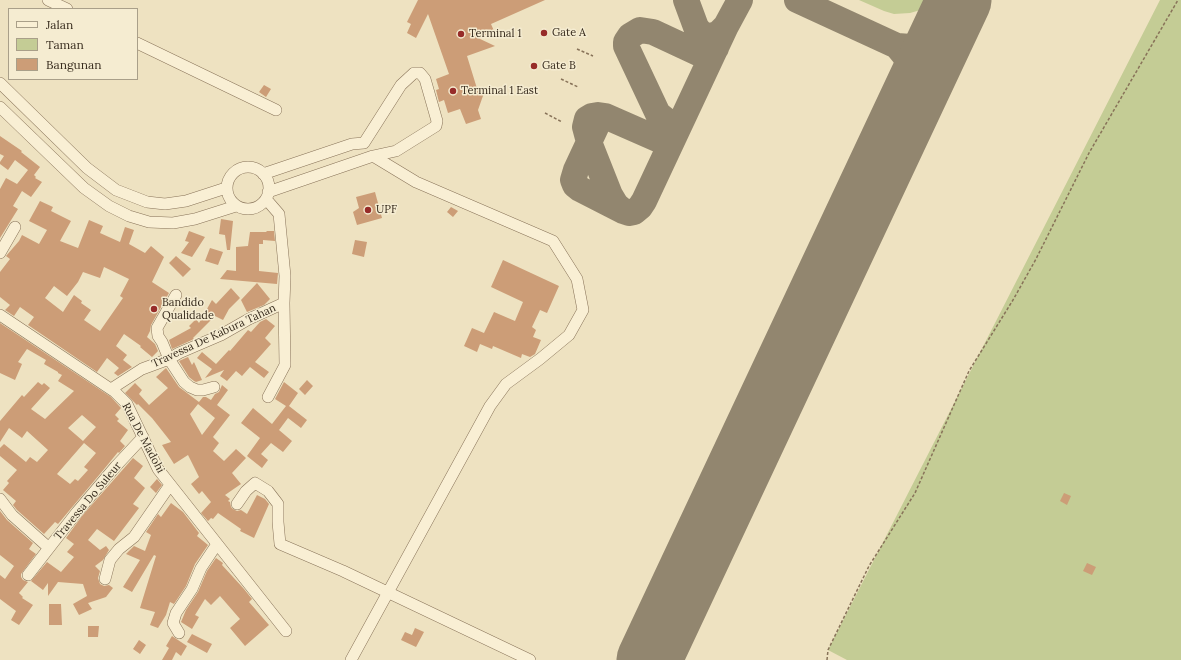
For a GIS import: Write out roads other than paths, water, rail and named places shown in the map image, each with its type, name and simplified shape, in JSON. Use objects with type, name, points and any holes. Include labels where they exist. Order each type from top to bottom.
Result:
[{"type":"street","points":[[48,0],[64,8]]},
{"type":"street","points":[[138,43],[276,110]]},
{"type":"street","points":[[263,174],[352,144],[364,143],[401,85],[414,73],[420,73],[425,79],[437,121],[436,126],[396,151],[373,156],[267,196]]},
{"type":"street","points":[[0,83],[87,168],[116,190],[147,202],[165,204],[186,202],[226,188]]},
{"type":"street","points":[[0,107],[84,188],[109,206],[129,216],[149,222],[173,223],[195,219],[236,206]]},
{"type":"street","points":[[351,660],[490,406],[506,384],[569,335],[583,310],[577,279],[554,241],[416,182],[373,156]]},
{"type":"street","points":[[249,167],[257,169],[263,174],[267,179],[269,186],[267,196],[261,204],[256,208],[249,209],[236,206],[230,200],[226,188],[228,180],[234,172],[241,168],[249,167]]},
{"type":"street","name":"Travessa De Kabura Tahan","points":[[111,389],[142,369],[169,359],[178,353],[220,335],[249,319],[284,303],[285,276],[279,214],[267,196]]},
{"type":"street","points":[[0,252],[15,227]]},
{"type":"street","points":[[176,294],[158,328],[158,336],[169,359],[184,382],[197,390],[204,390],[214,387]]},
{"type":"street","points":[[268,398],[285,366],[284,303]]},
{"type":"street","name":"Rua De Madohi","points":[[0,315],[111,389],[127,404],[158,469],[286,631]]},
{"type":"street","name":"Travessa Do Suleur","points":[[0,499],[12,515],[49,548],[116,466],[143,438]]},
{"type":"street","points":[[237,504],[246,491],[255,484],[268,491],[278,504],[280,544],[343,571],[530,660]]},
{"type":"street","points":[[105,579],[110,560],[119,549],[134,537],[170,485]]},
{"type":"street","points":[[179,633],[174,623],[176,613],[192,589],[201,568],[217,544]]},
{"type":"street","points":[[28,575],[49,548]]},
{"type":"place","name":"Gate A","points":[[544,33]]},
{"type":"place","name":"Terminal 1","points":[[461,34]]},
{"type":"place","name":"Gate B","points":[[534,66]]},
{"type":"place","name":"Terminal 1 East","points":[[453,91]]},
{"type":"place","name":"UPF","points":[[368,210]]},
{"type":"place","name":"Bandido Qualidade","points":[[154,309]]}]
